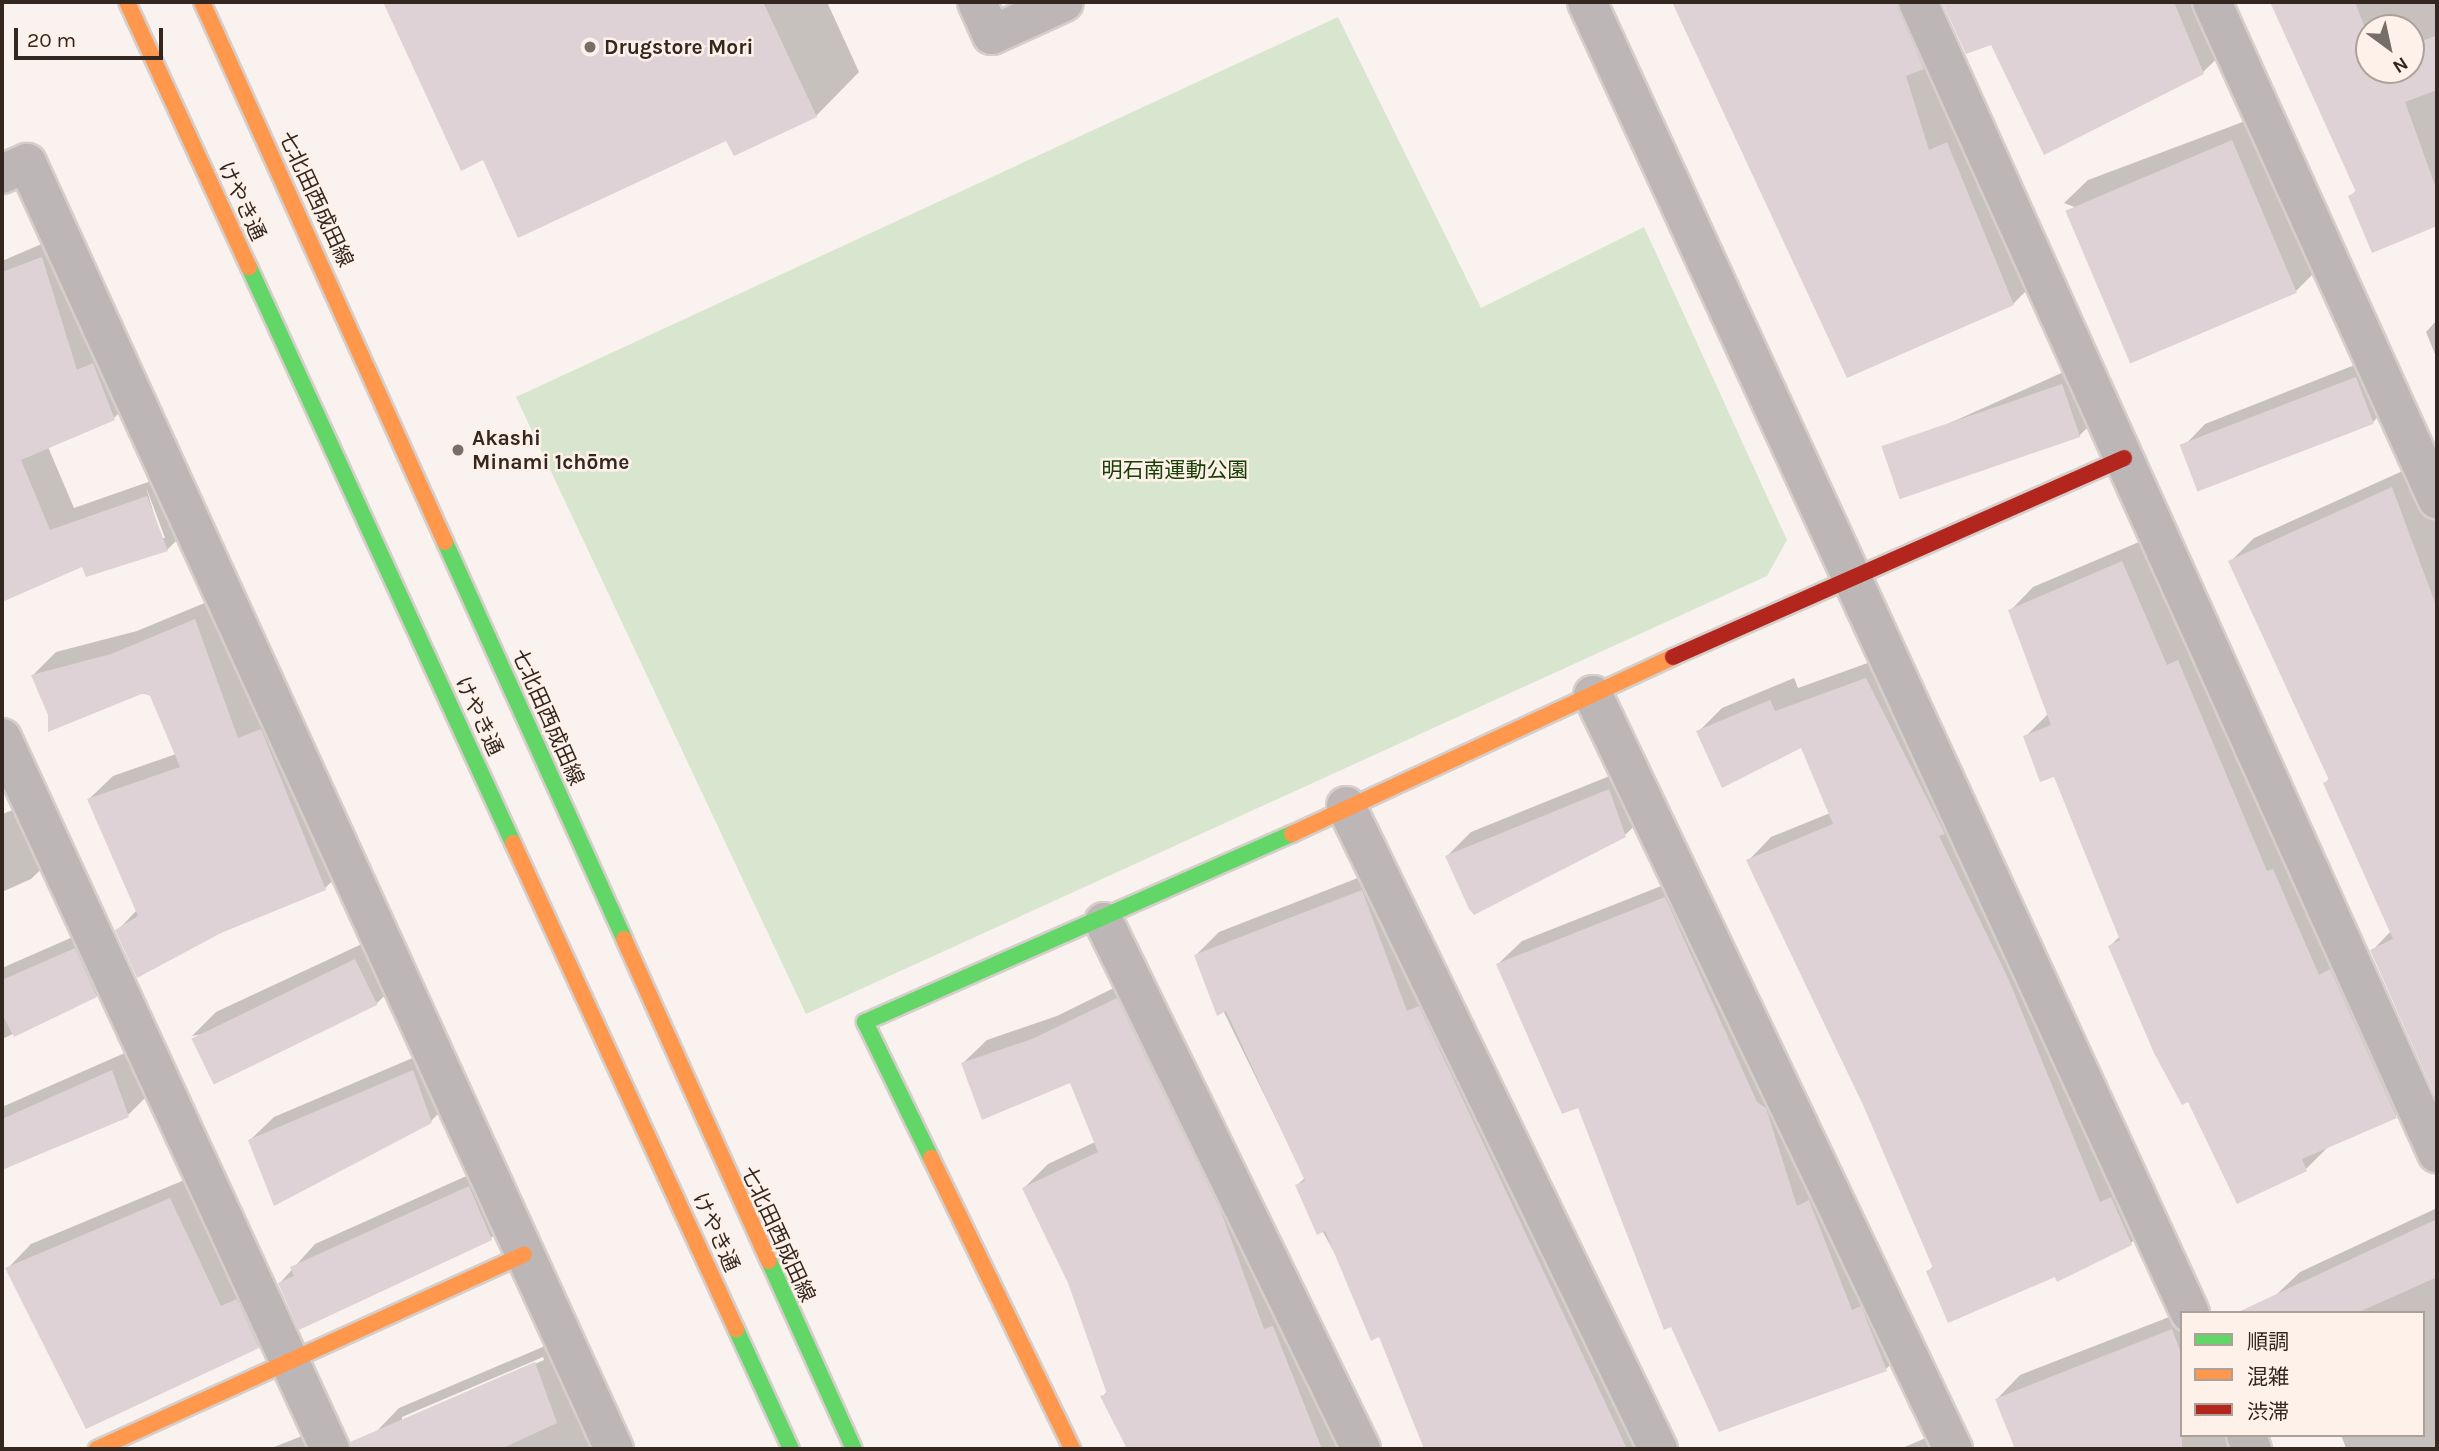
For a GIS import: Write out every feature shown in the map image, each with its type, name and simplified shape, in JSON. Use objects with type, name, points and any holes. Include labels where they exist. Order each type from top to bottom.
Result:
[{"type":"street","name":"けやき通","points":[[127,2],[791,1449]]},
{"type":"street","name":"七北田西成田線","points":[[202,2],[854,1449]]},
{"type":"street","points":[[977,2],[992,35],[1064,2]]},
{"type":"street","points":[[1587,2],[2189,1311]]},
{"type":"street","points":[[1918,2],[2437,1153]]},
{"type":"street","points":[[2211,2],[2437,499]]},
{"type":"street","points":[[2,174],[27,163],[614,1449]]},
{"type":"street","points":[[1073,1449],[865,1022],[1104,922],[1346,806],[1850,575],[2124,458]]},
{"type":"street","points":[[1593,695],[1953,1449]]},
{"type":"street","points":[[2,738],[330,1449]]},
{"type":"street","points":[[1346,806],[1658,1449]]},
{"type":"street","points":[[1104,922],[1361,1449]]},
{"type":"street","points":[[97,1449],[524,1254]]},
{"type":"green space","name":"明石南運動公園","points":[[1338,17],[1481,308],[1644,227],[1787,540],[1767,576],[806,1014],[516,397]]},
{"type":"building","points":[[383,2],[763,2],[817,117],[734,156],[726,141],[518,238],[483,160],[461,171]]},
{"type":"building","points":[[1672,2],[1896,2],[1924,69],[1906,76],[1929,150],[1947,142],[2014,305],[1847,378]]},
{"type":"building","points":[[1942,2],[2174,2],[2204,74],[2044,155],[1991,45],[1966,54]]},
{"type":"building","points":[[2270,2],[2355,2],[2360,14],[2355,14],[2355,84],[2425,84],[2425,40],[2437,35],[2437,90],[2405,102],[2437,191],[2437,226],[2372,253],[2348,196],[2356,192]]},
{"type":"building","points":[[2232,140],[2297,293],[2130,364],[2065,211]]},
{"type":"building","points":[[42,257],[77,370],[93,363],[115,420],[21,460],[50,530],[147,496],[168,551],[86,577],[82,567],[2,602],[2,272]]},
{"type":"building","points":[[2356,377],[2374,424],[2197,491],[2180,445]]},
{"type":"building","points":[[2062,384],[2080,437],[1900,499],[1881,446]]},
{"type":"building","points":[[2392,487],[2437,608],[2437,1100],[2370,950],[2393,939],[2323,783],[2329,780],[2228,561]]},
{"type":"building","points":[[2122,561],[2167,665],[2178,660],[2267,871],[2273,869],[2319,975],[2330,969],[2397,1118],[2302,1159],[2307,1171],[2237,1204],[2188,1102],[2182,1105],[2154,1053],[2108,946],[2120,940],[2054,777],[2040,782],[2023,736],[2051,725],[2008,610]]},
{"type":"building","points":[[195,619],[238,738],[261,729],[326,890],[221,933],[137,978],[115,930],[138,916],[87,799],[180,767],[150,696],[144,693],[48,732],[48,715],[31,675],[111,654]]},
{"type":"building","points":[[1866,678],[1945,834],[1939,836],[2008,978],[2100,1202],[2111,1197],[2132,1245],[2057,1282],[2055,1277],[1948,1323],[1926,1271],[1933,1268],[1863,1105],[1746,860],[1833,824],[1801,748],[1722,788],[1696,731],[1770,700],[1775,711]]},
{"type":"building","points":[[1609,789],[1626,837],[1474,915],[1445,856]]},
{"type":"building","points":[[1362,890],[1407,1011],[1419,1006],[1627,1449],[1424,1449],[1379,1337],[1371,1341],[1325,1231],[1317,1235],[1295,1185],[1305,1181],[1226,1011],[1217,1016],[1194,955]]},
{"type":"building","points":[[1665,897],[1757,1102],[1766,1108],[1797,1206],[1809,1200],[1852,1310],[1861,1306],[1887,1371],[1719,1432],[1671,1327],[1664,1330],[1578,1108],[1562,1114],[1496,964]]},
{"type":"building","points":[[75,948],[97,997],[14,1037],[2,1014],[2,980]]},
{"type":"building","points":[[355,959],[377,1005],[214,1085],[191,1039]]},
{"type":"building","points":[[1117,998],[1220,1209],[1264,1329],[1273,1326],[1322,1449],[1127,1449],[1100,1396],[1107,1394],[1068,1283],[1022,1188],[1098,1152],[1070,1083],[982,1120],[961,1063],[1032,1039]]},
{"type":"building","points":[[112,1070],[129,1117],[2,1170],[2,1119]]},
{"type":"building","points":[[413,1070],[432,1123],[274,1206],[248,1140]]},
{"type":"building","points":[[469,1186],[492,1240],[299,1330],[278,1283],[294,1276],[290,1267]]},
{"type":"building","points":[[170,1198],[221,1306],[237,1299],[259,1348],[86,1429],[5,1268]]},
{"type":"building","points":[[2437,1219],[2437,1277],[2361,1311],[2240,1311]]},
{"type":"building","points":[[2172,1329],[2180,1351],[2182,1449],[2015,1449],[1995,1399]]},
{"type":"building","points":[[535,1362],[557,1423],[501,1449],[352,1449],[350,1442]]},
{"type":"traffic: fast","points":[[249,267],[513,843]]},
{"type":"traffic: fast","points":[[445,542],[624,939]]},
{"type":"traffic: fast","points":[[931,1158],[865,1022],[1292,834]]},
{"type":"traffic: fast","points":[[769,1261],[854,1449]]},
{"type":"traffic: fast","points":[[736,1329],[791,1449]]},
{"type":"traffic: slow","points":[[127,2],[249,267]]},
{"type":"traffic: slow","points":[[202,2],[445,542]]},
{"type":"traffic: slow","points":[[1292,834],[1673,657]]},
{"type":"traffic: slow","points":[[513,843],[736,1329]]},
{"type":"traffic: slow","points":[[624,939],[769,1261]]},
{"type":"traffic: slow","points":[[931,1158],[1072,1449]]},
{"type":"traffic: slow","points":[[97,1449],[524,1254]]},
{"type":"traffic: jam","points":[[1673,657],[2124,458]]},
{"type":"place","name":"Drugstore Mori","points":[[590,47]]},
{"type":"place","name":"Akashi Minami 1chōme","points":[[458,450]]}]
